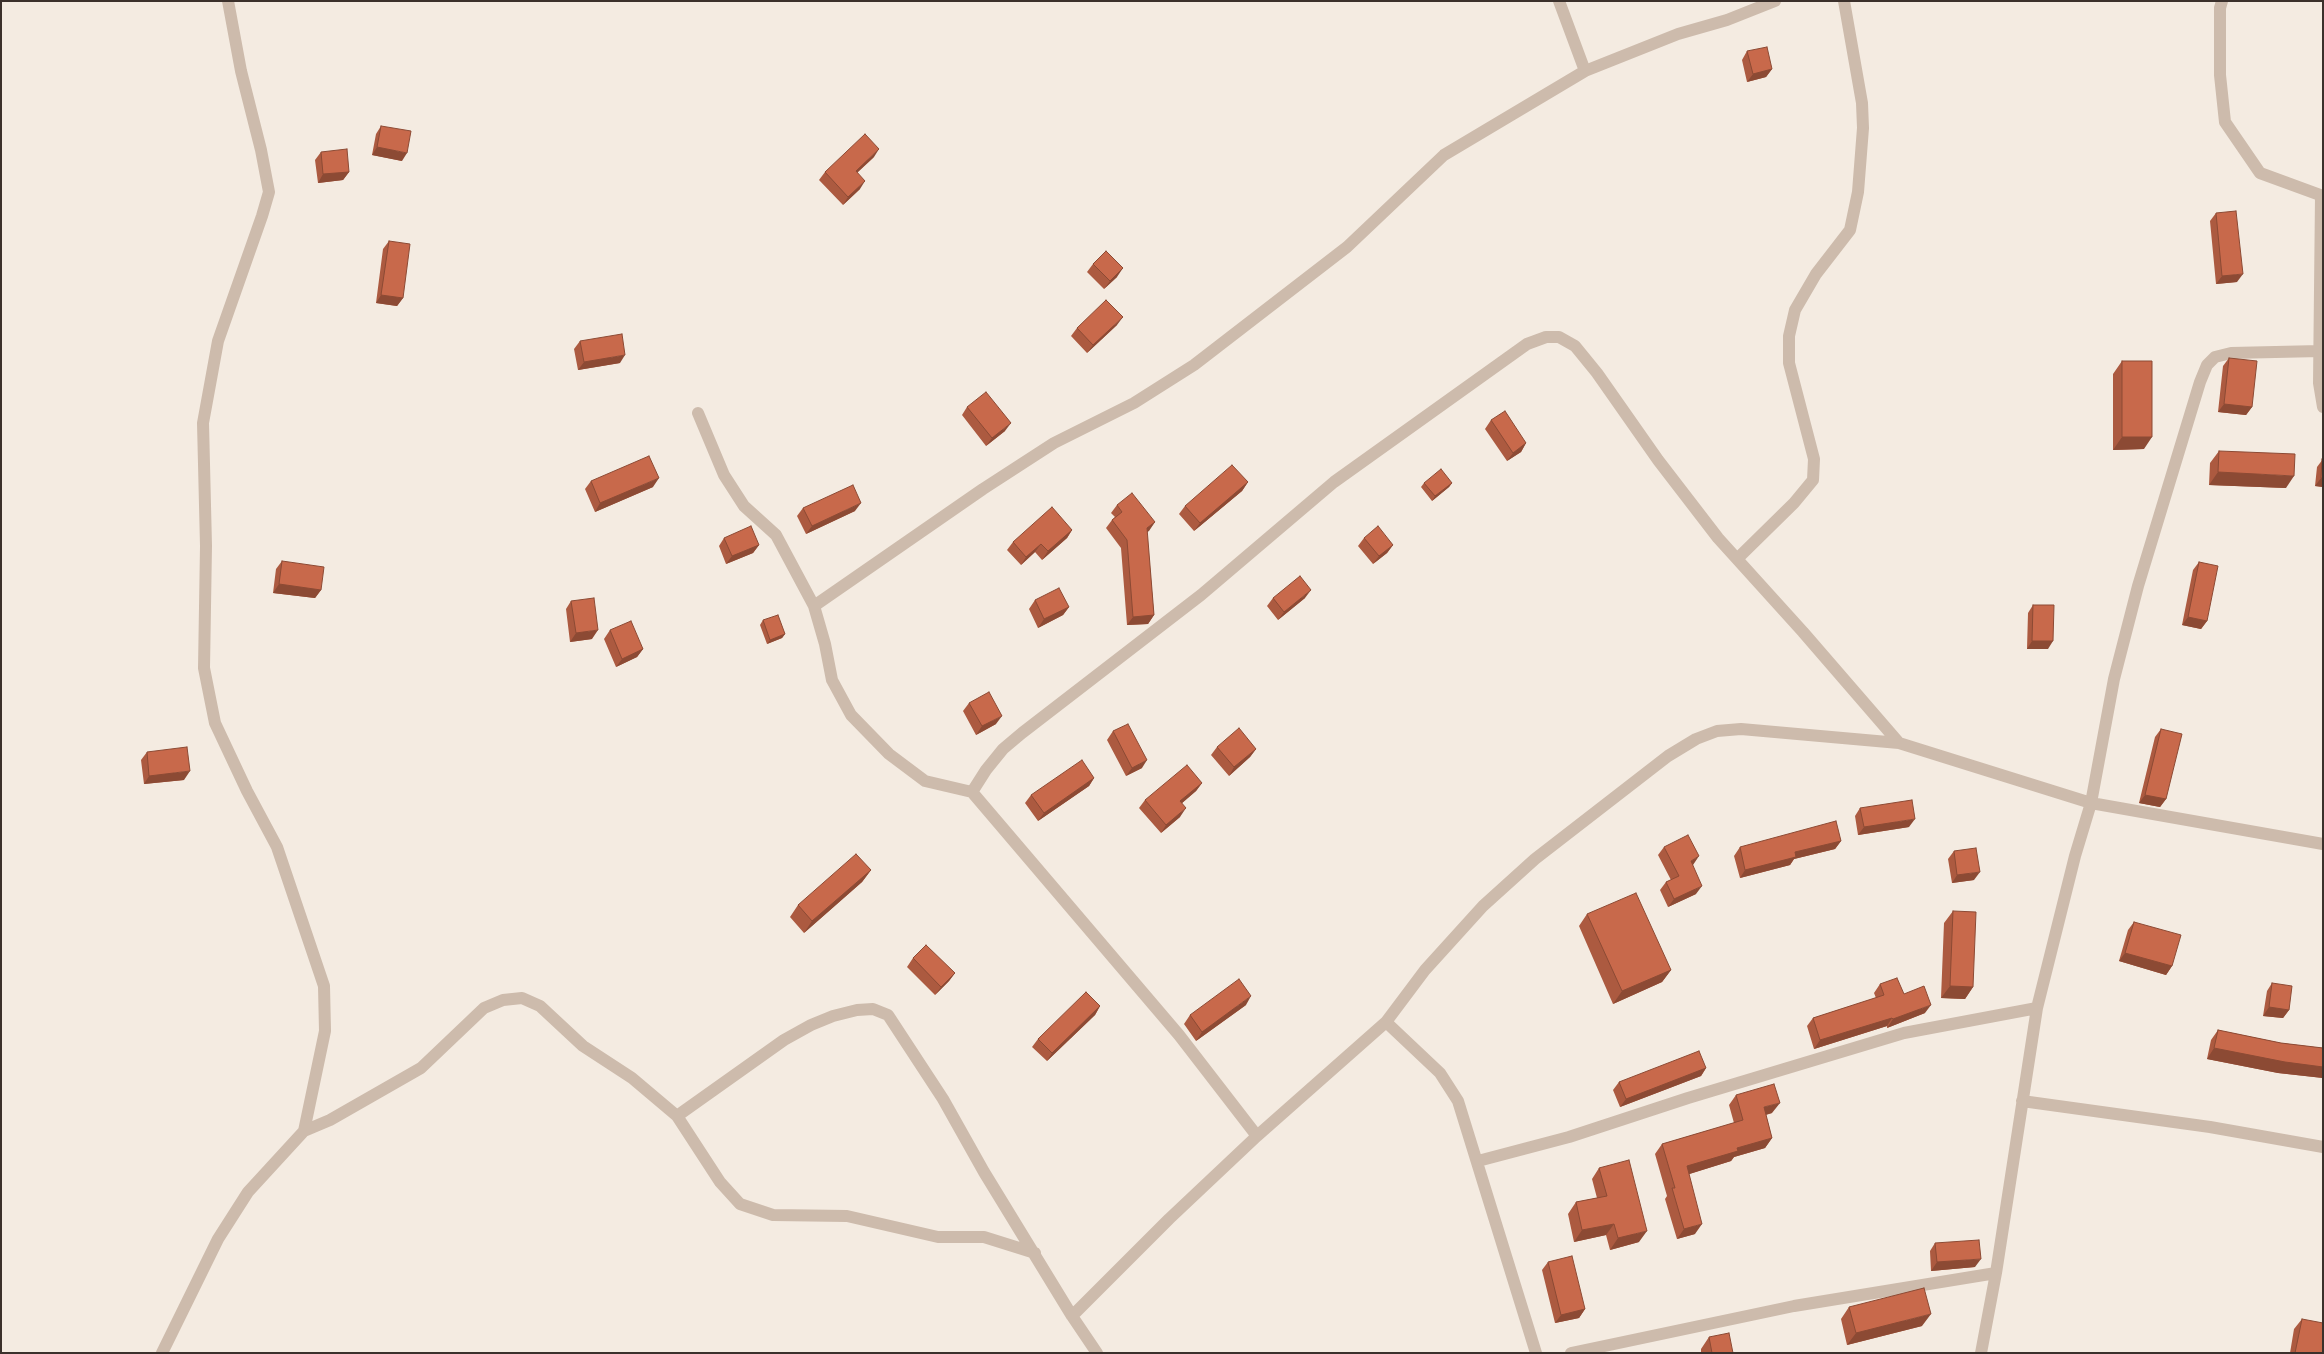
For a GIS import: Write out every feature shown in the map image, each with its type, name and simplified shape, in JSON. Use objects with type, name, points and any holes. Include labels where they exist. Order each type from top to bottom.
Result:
[{"type":"street","points":[[228,1],[241,71],[261,150],[269,192],[218,341],[203,422],[206,546],[204,668],[215,723],[247,791],[277,847],[324,986],[325,1031],[304,1131]]},
{"type":"street","points":[[1559,1],[1585,71]]},
{"type":"street","points":[[814,606],[1054,443],[1134,404],[1194,365],[1347,247],[1444,155],[1585,71],[1669,38],[1727,20],[1775,1]]},
{"type":"street","points":[[1737,559],[1794,503],[1813,480],[1814,460],[1789,363],[1789,336],[1795,310],[1816,274],[1850,230],[1858,192],[1863,128],[1862,104],[1844,1]]},
{"type":"street","points":[[2222,1],[2220,8],[2220,75],[2225,122],[2260,173],[2322,196],[2319,383],[2323,407]]},
{"type":"street","points":[[972,792],[986,770],[1003,749],[1200,595],[1334,482],[1527,344],[1546,337],[1559,337],[1575,346],[1597,373],[1658,460],[1718,538],[1803,632],[1899,743]]},
{"type":"street","points":[[1981,1353],[1996,1273],[2037,1008],[2091,803],[2114,679],[2138,586],[2174,463],[2207,364],[2215,357],[2231,353],[2320,351]]},
{"type":"street","points":[[698,414],[724,475],[744,506],[776,535],[814,606],[825,644],[832,680],[850,715],[889,754],[925,780],[972,792],[1179,1035],[1257,1136]]},
{"type":"street","points":[[1072,1316],[1169,1219],[1257,1136],[1386,1022],[1430,964],[1483,906],[1535,859],[1668,756],[1696,739],[1717,731],[1741,729],[1899,743],[2091,803],[2323,844]]},
{"type":"street","points":[[162,1353],[223,1231],[248,1192],[304,1131],[330,1120],[421,1068],[484,1008],[503,1000],[522,998],[540,1006],[583,1046],[632,1078],[677,1116],[720,1182],[740,1204],[773,1215],[848,1216],[938,1238],[984,1238],[1035,1253]]},
{"type":"street","points":[[1478,1161],[1569,1137],[1688,1098],[1904,1033],[2037,1008]]},
{"type":"street","points":[[677,1116],[784,1040],[804,1029],[833,1016],[857,1010],[873,1009],[888,1015],[943,1099],[984,1172],[1072,1316],[1097,1353]]},
{"type":"street","points":[[1386,1022],[1440,1073],[1458,1101],[1536,1353]]},
{"type":"street","points":[[2022,1101],[2210,1127],[2323,1147]]},
{"type":"street","points":[[1571,1353],[1794,1306],[1996,1273]]},
{"type":"building","points":[[1767,47],[1772,69],[1753,74],[1747,51]]},
{"type":"building","points":[[381,126],[411,131],[407,153],[377,147]]},
{"type":"building","points":[[865,134],[879,149],[856,171],[865,181],[848,197],[825,172]]},
{"type":"building","points":[[347,149],[349,172],[323,174],[321,152]]},
{"type":"building","points":[[2236,211],[2243,274],[2222,276],[2216,213]]},
{"type":"building","points":[[389,241],[410,244],[403,298],[381,295]]},
{"type":"building","points":[[1106,251],[1123,268],[1110,281],[1093,264]]},
{"type":"building","points":[[1106,300],[1123,317],[1093,345],[1077,328]]},
{"type":"building","points":[[622,334],[625,355],[584,362],[580,341]]},
{"type":"building","points":[[2229,358],[2257,361],[2252,407],[2224,404]]},
{"type":"building","points":[[2122,361],[2152,361],[2152,437],[2122,437]]},
{"type":"building","points":[[986,392],[1011,423],[992,438],[967,407]]},
{"type":"building","points":[[1505,411],[1526,443],[1513,453],[1491,420]]},
{"type":"building","points":[[2219,451],[2295,454],[2294,476],[2218,472]]},
{"type":"building","points":[[649,456],[659,478],[600,503],[591,481]]},
{"type":"building","points":[[2322,459],[2323,478],[2321,478]]},
{"type":"building","points":[[1232,465],[1248,482],[1200,523],[1185,506]]},
{"type":"building","points":[[1441,469],[1452,483],[1435,496],[1424,483]]},
{"type":"building","points":[[853,485],[861,503],[812,526],[803,508]]},
{"type":"building","points":[[1132,493],[1155,522],[1147,528],[1154,615],[1133,617],[1127,540],[1112,520],[1122,512],[1117,505]]},
{"type":"building","points":[[1052,507],[1072,530],[1048,551],[1041,544],[1026,557],[1013,542]]},
{"type":"building","points":[[751,526],[759,545],[732,556],[724,538]]},
{"type":"building","points":[[1378,526],[1393,545],[1379,556],[1364,538]]},
{"type":"building","points":[[282,561],[324,567],[321,590],[279,584]]},
{"type":"building","points":[[2199,562],[2218,566],[2207,621],[2188,617]]},
{"type":"building","points":[[1300,576],[1311,590],[1284,612],[1273,598]]},
{"type":"building","points":[[1059,588],[1069,607],[1044,619],[1035,600]]},
{"type":"building","points":[[594,598],[598,630],[576,633],[571,601]]},
{"type":"building","points":[[2033,605],[2054,605],[2053,641],[2032,641]]},
{"type":"building","points":[[778,615],[785,634],[770,640],[763,620]]},
{"type":"building","points":[[631,621],[643,649],[622,659],[610,630]]},
{"type":"building","points":[[989,692],[1002,716],[982,726],[969,703]]},
{"type":"building","points":[[1128,724],[1147,760],[1132,768],[1113,731]]},
{"type":"building","points":[[1239,728],[1256,749],[1234,767],[1217,747]]},
{"type":"building","points":[[2161,729],[2182,734],[2166,799],[2145,795]]},
{"type":"building","points":[[187,747],[190,771],[149,776],[147,752]]},
{"type":"building","points":[[1082,760],[1094,778],[1044,813],[1031,795]]},
{"type":"building","points":[[1187,765],[1202,783],[1180,801],[1186,808],[1166,825],[1145,800]]},
{"type":"building","points":[[1912,800],[1915,819],[1864,827],[1860,808]]},
{"type":"building","points":[[1836,821],[1841,841],[1795,852],[1796,857],[1745,870],[1740,847]]},
{"type":"building","points":[[1688,835],[1699,856],[1691,861],[1702,886],[1674,899],[1666,882],[1679,876],[1664,847]]},
{"type":"building","points":[[1976,848],[1980,872],[1957,875],[1954,851]]},
{"type":"building","points":[[856,854],[871,870],[812,921],[798,905]]},
{"type":"building","points":[[1636,893],[1671,970],[1622,991],[1587,914]]},
{"type":"building","points":[[1953,911],[1976,912],[1973,987],[1950,986]]},
{"type":"building","points":[[2134,922],[2181,935],[2172,966],[2125,953]]},
{"type":"building","points":[[926,945],[955,973],[941,987],[913,958]]},
{"type":"building","points":[[1897,978],[1904,994],[1924,986],[1931,1005],[1893,1019],[1820,1040],[1813,1018],[1884,995],[1880,984]]},
{"type":"building","points":[[1239,979],[1251,996],[1202,1032],[1190,1015]]},
{"type":"building","points":[[2272,983],[2292,986],[2289,1010],[2269,1007]]},
{"type":"building","points":[[1086,992],[1100,1006],[1052,1053],[1038,1039]]},
{"type":"building","points":[[2218,1030],[2281,1043],[2323,1048],[2323,1067],[2285,1062],[2214,1048]]},
{"type":"building","points":[[1699,1051],[1706,1068],[1626,1099],[1619,1082]]},
{"type":"building","points":[[1774,1084],[1780,1103],[1764,1107],[1772,1138],[1737,1148],[1738,1151],[1687,1166],[1702,1224],[1684,1229],[1672,1188],[1675,1188],[1662,1144],[1743,1120],[1736,1095]]},
{"type":"building","points":[[1629,1160],[1647,1231],[1618,1238],[1614,1224],[1582,1230],[1576,1202],[1607,1196],[1599,1168]]},
{"type":"building","points":[[1979,1240],[1981,1259],[1937,1262],[1935,1243]]},
{"type":"building","points":[[1572,1256],[1585,1309],[1561,1315],[1548,1262]]},
{"type":"building","points":[[1924,1288],[1931,1314],[1856,1333],[1849,1307]]},
{"type":"building","points":[[2302,1319],[2323,1323],[2323,1353],[2295,1353]]},
{"type":"building","points":[[1729,1333],[1733,1353],[1712,1353],[1709,1337]]}]
